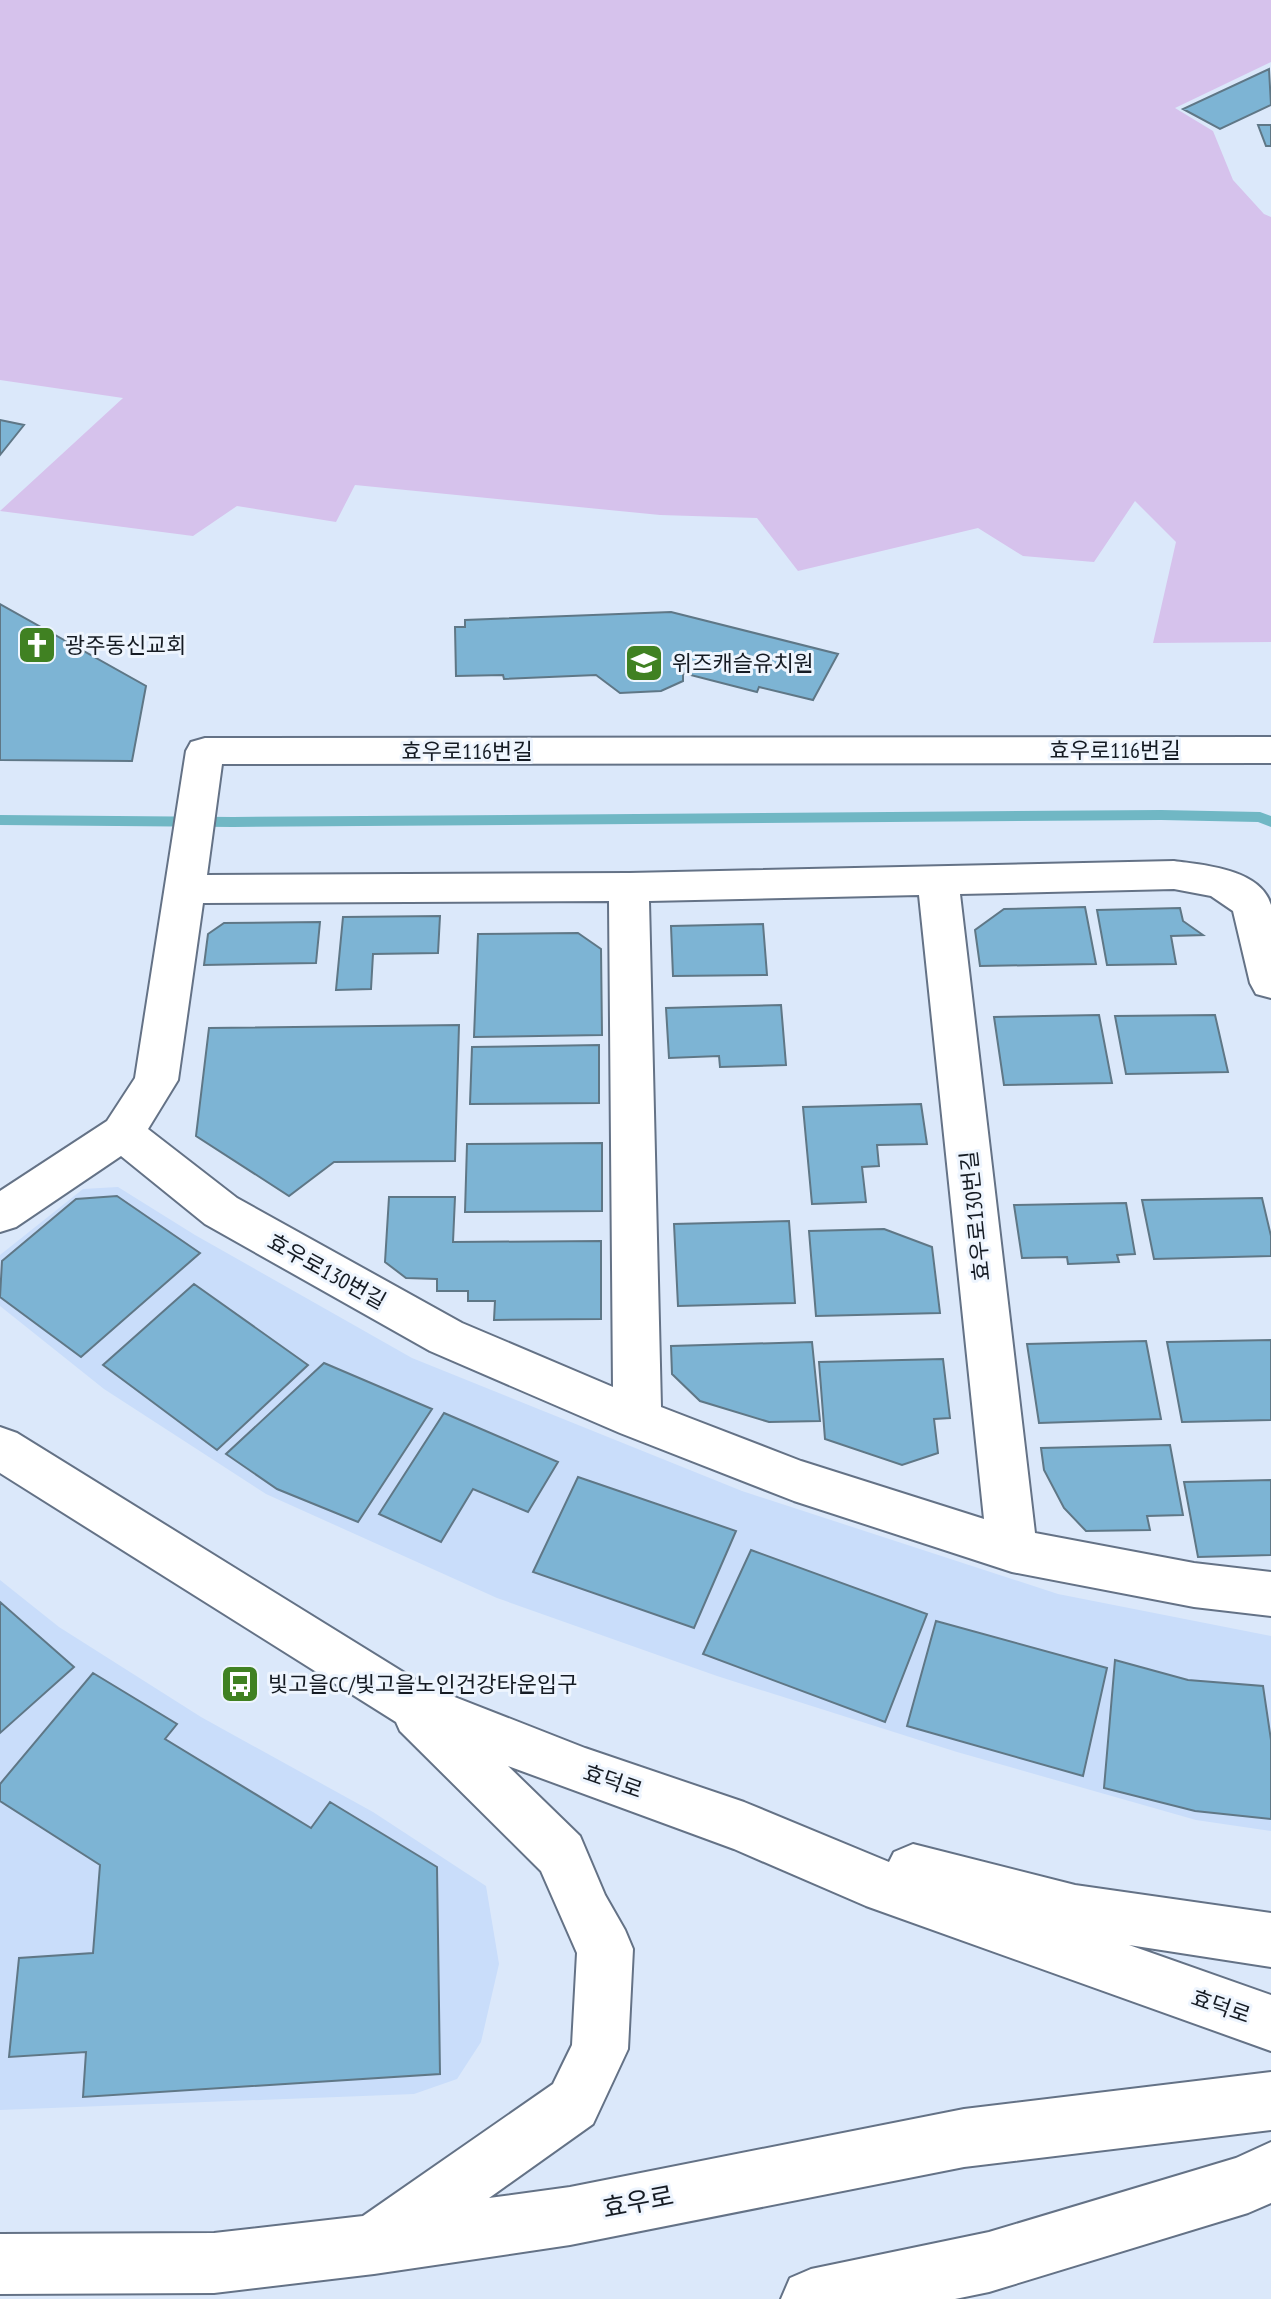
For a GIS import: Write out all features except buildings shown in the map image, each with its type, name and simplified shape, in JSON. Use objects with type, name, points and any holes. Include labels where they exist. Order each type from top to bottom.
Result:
[{"type":"street","name":"효우로116번길","points":[[0,1214],[122,1133],[156,1080],[189,875],[205,751],[1271,750]]},
{"type":"street","points":[[189,875],[629,887],[1174,875],[1214,879],[1234,887],[1248,899],[1255,912],[1271,983]]},
{"type":"street","name":"효우로130번길","points":[[938,881],[1012,1550]]},
{"type":"street","points":[[629,887],[637,1419]]},
{"type":"street","name":"효우로130번길","points":[[122,1133],[221,1211],[446,1337],[637,1419],[794,1480],[1012,1550],[1194,1585],[1271,1594]]},
{"type":"street","name":"효덕로","points":[[0,1448],[406,1702],[585,1772],[744,1827],[866,1880],[1271,2023]]},
{"type":"street","points":[[374,2244],[573,2104],[600,2049],[605,1949],[584,1911],[561,1854],[406,1702]]},
{"type":"street","points":[[744,1827],[1075,1911],[1271,1940]]},
{"type":"street","name":"효우로","points":[[0,2264],[214,2263],[374,2244],[570,2216],[964,2138],[1271,2101]]},
{"type":"street","points":[[811,2299],[989,2262],[1248,2184],[1271,2171]]},
{"type":"shaded area","points":[[0,0],[1271,0],[1271,62],[1175,108],[1213,131],[1233,180],[1264,214],[1271,217],[1271,642],[1153,643],[1176,542],[1135,501],[1094,562],[1023,556],[978,528],[798,571],[757,518],[660,515],[355,485],[336,522],[237,506],[193,536],[0,511],[123,398],[0,380]]},
{"type":"shaded area","points":[[118,1187],[195,1235],[412,1358],[742,1491],[1058,1594],[1271,1636],[1271,1831],[1196,1820],[957,1752],[717,1676],[497,1598],[266,1494],[104,1389],[0,1306],[0,1255],[83,1189]]},
{"type":"shaded area","points":[[0,1580],[59,1627],[201,1717],[373,1812],[486,1886],[499,1964],[481,2042],[457,2079],[414,2094],[0,2110]]},
{"type":"waterway","points":[[0,820],[233,822],[1161,815],[1260,817],[1271,822]]},
{"type":"place","name":"광주동신교회","points":[[37,645]]},
{"type":"place","name":"위즈캐슬유치원","points":[[644,663]]},
{"type":"place","name":"빛고을CC/빛고을노인건강타운입구","points":[[240,1684]]}]
